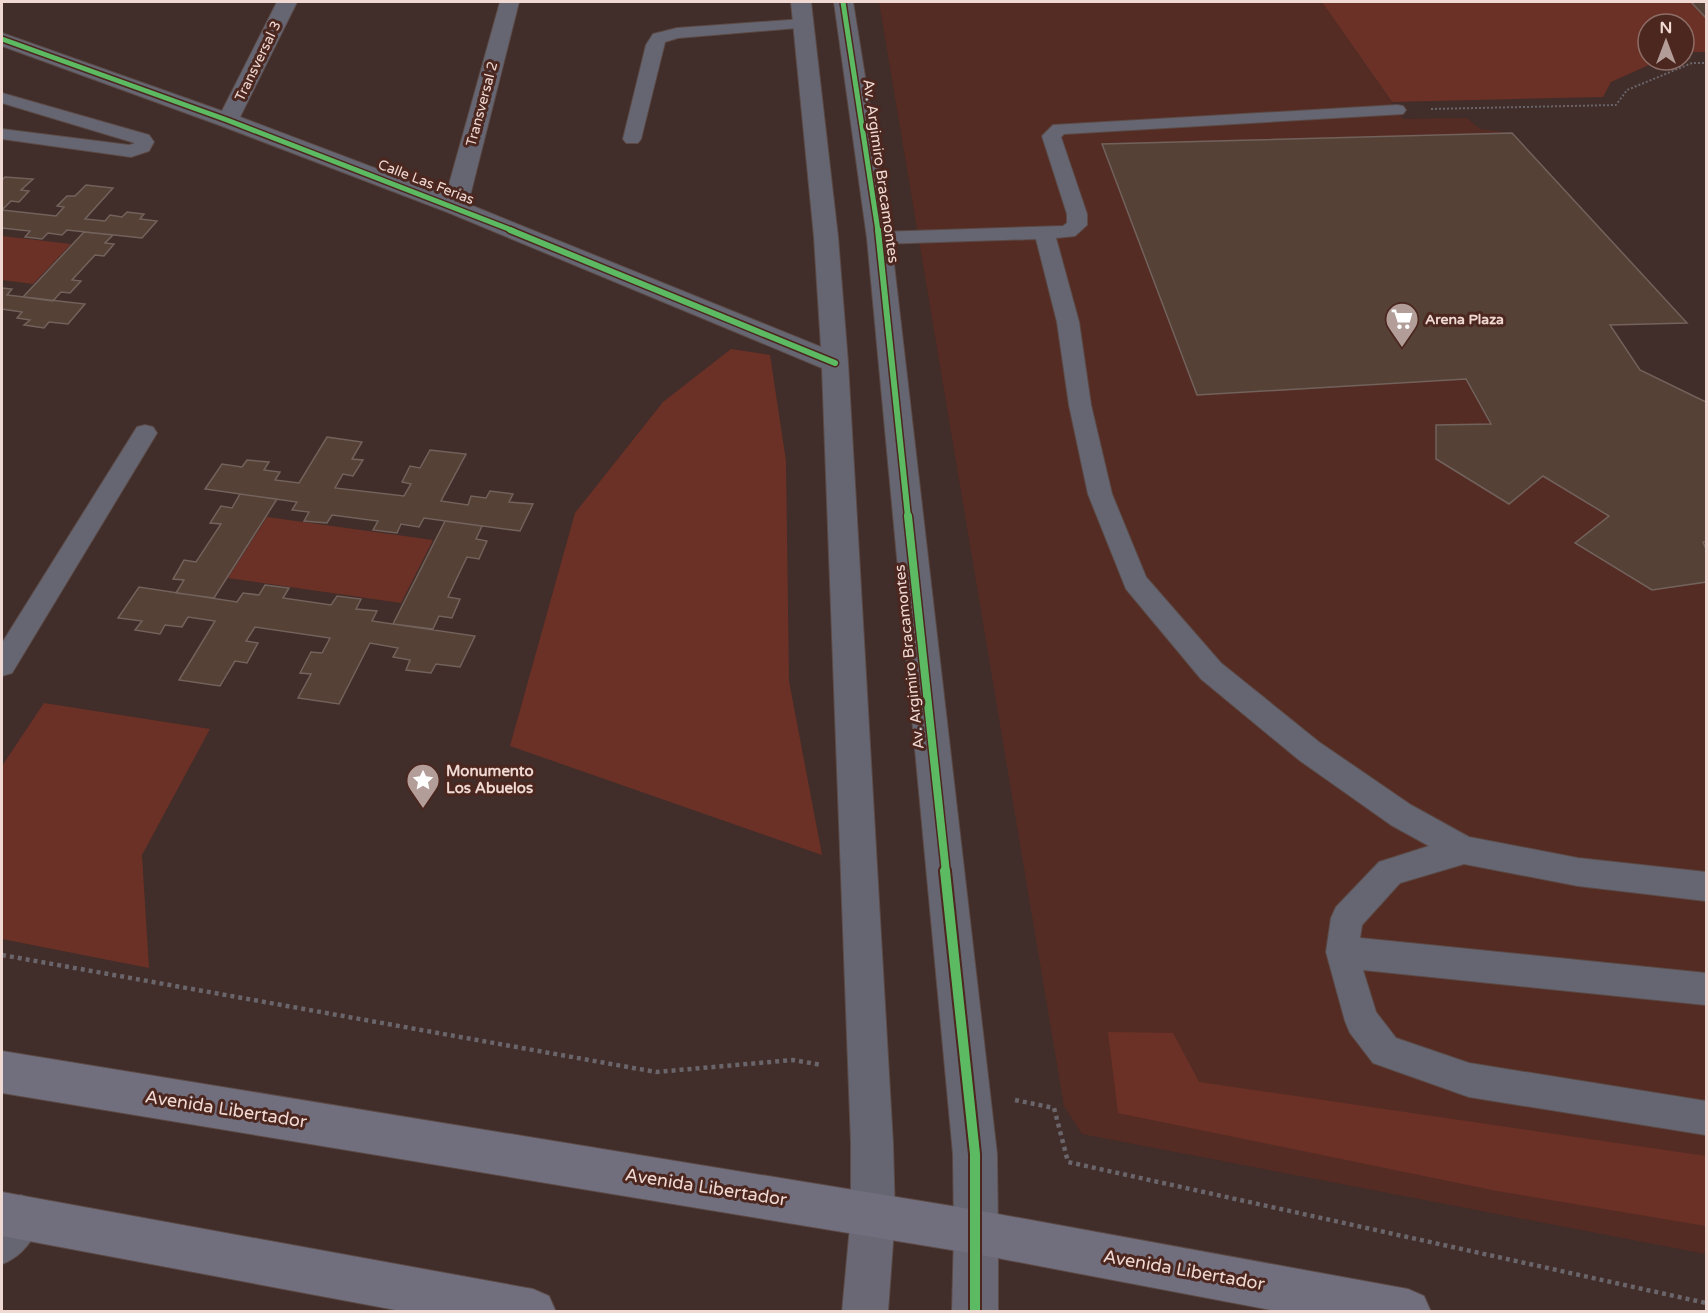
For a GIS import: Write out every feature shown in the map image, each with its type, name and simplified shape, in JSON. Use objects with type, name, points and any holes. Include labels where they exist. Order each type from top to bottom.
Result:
[{"type":"main road","name":"Avenida Libertador","points":[[2,1072],[976,1232],[1408,1311]]},
{"type":"main road","points":[[8,1224],[533,1311]]},
{"type":"street","name":"Transversal 3","points":[[227,120],[286,2]]},
{"type":"street","name":"Transversal 2","points":[[455,207],[510,2]]},
{"type":"street","name":"Av. Argimiro Bracamontes","points":[[843,2],[879,238],[975,1154],[975,1311]]},
{"type":"street","points":[[802,13],[826,237],[835,363],[872,1144],[873,1215],[865,1311]]},
{"type":"street","name":"Calle Las Ferias","points":[[2,39],[227,120],[455,207],[835,363]]},
{"type":"lane","points":[[632,139],[654,45],[659,38],[677,33],[802,13]]},
{"type":"lane","points":[[2,98],[143,139],[145,142],[142,147],[131,151],[2,134]]},
{"type":"lane","points":[[879,238],[1068,232],[1077,225],[1077,214],[1051,136],[1059,129],[1397,110]]},
{"type":"lane","points":[[1045,234],[1068,322],[1080,405],[1100,494],[1135,582],[1211,671],[1309,751],[1401,815],[1464,850],[1578,872],[1707,886]]},
{"type":"lane","points":[[2,665],[145,434]]},
{"type":"lane","points":[[1464,850],[1390,872],[1347,918],[1342,952],[1362,1021],[1385,1051],[1469,1080],[1707,1118]]},
{"type":"lane","points":[[1342,952],[1707,989]]},
{"type":"path","points":[[1397,110],[1616,105],[1627,90],[1692,63],[1707,63]]},
{"type":"shaded area","points":[[879,2],[1322,2],[1403,119],[1467,118],[1480,129],[1512,133],[1687,323],[1611,326],[1640,370],[1706,402],[1706,1254],[1082,1134],[1064,1106]]},
{"type":"shaded area","points":[[1322,2],[1691,2],[1706,18],[1706,52],[1696,52],[1696,12],[1636,12],[1636,71],[1611,82],[1603,97],[1392,102]]},
{"type":"shaded area","points":[[2,236],[71,244],[33,284],[2,280]]},
{"type":"shaded area","points":[[731,349],[770,355],[786,461],[789,681],[822,855],[510,746],[575,513],[663,402]]},
{"type":"shaded area","points":[[267,517],[433,540],[401,603],[228,578]]},
{"type":"shaded area","points":[[44,703],[210,729],[142,855],[149,968],[2,939],[2,766]]},
{"type":"shaded area","points":[[1108,1032],[1173,1033],[1199,1082],[1706,1156],[1706,1226],[1497,1191],[1118,1113]]},
{"type":"building","points":[[1691,2],[1706,2],[1706,18]]},
{"type":"building","name":"Arena Plaza","points":[[1512,133],[1687,323],[1610,325],[1640,370],[1706,402],[1706,542],[1703,542],[1706,549],[1706,582],[1652,590],[1575,543],[1609,516],[1543,476],[1509,504],[1436,459],[1436,425],[1491,424],[1466,379],[1197,395],[1102,144]]},
{"type":"building","points":[[5,177],[33,179],[21,190],[29,191],[19,202],[11,201],[2,210],[2,180]]},
{"type":"building","points":[[86,185],[113,188],[85,219],[105,221],[110,215],[122,217],[127,212],[144,214],[140,219],[157,221],[142,238],[67,230],[62,235],[48,233],[42,239],[25,237],[30,231],[2,228],[2,210],[56,216],[64,207],[57,206],[67,196],[75,196]]},
{"type":"building","points":[[84,232],[113,235],[105,243],[114,244],[104,256],[95,255],[72,280],[81,281],[70,293],[61,292],[53,301],[23,297]]},
{"type":"building","points":[[2,288],[12,289],[7,295],[85,304],[68,324],[49,322],[44,328],[24,325],[30,320],[17,318],[22,312],[2,309]]},
{"type":"building","points":[[327,437],[362,442],[352,459],[363,460],[353,476],[343,474],[335,488],[404,496],[411,484],[402,482],[410,466],[420,468],[430,450],[466,454],[441,501],[468,505],[471,496],[486,498],[490,491],[513,494],[509,502],[533,504],[520,531],[424,518],[419,527],[401,524],[397,533],[373,530],[378,521],[332,515],[327,523],[304,521],[309,512],[292,510],[297,502],[205,489],[222,464],[242,467],[247,460],[269,462],[264,470],[280,472],[275,480],[299,483]]},
{"type":"building","points":[[240,494],[277,499],[214,598],[176,593],[184,580],[173,579],[184,560],[196,562],[221,524],[210,523],[221,506],[232,508]]},
{"type":"building","points":[[445,521],[482,526],[476,539],[487,541],[479,559],[467,557],[448,597],[460,599],[452,618],[439,616],[433,629],[393,624]]},
{"type":"building","points":[[265,585],[289,588],[283,598],[331,605],[337,596],[361,599],[356,609],[377,611],[372,621],[475,636],[460,667],[436,664],[431,673],[406,670],[410,660],[393,657],[398,648],[370,643],[339,704],[298,698],[311,674],[300,673],[311,652],[322,653],[330,638],[255,627],[246,641],[258,643],[247,663],[235,661],[220,686],[179,680],[215,621],[188,617],[182,627],[165,625],[160,634],[135,630],[142,621],[118,618],[139,587],[237,602],[243,593],[259,595]]},
{"type":"cycle path","points":[[843,2],[879,238],[975,1154],[975,1312]]},
{"type":"cycle path","points":[[2,39],[227,120],[455,207],[835,363]]},
{"type":"place","name":"Arena Plaza","points":[[1402,348]]},
{"type":"place","name":"Monumento Los Abuelos","points":[[423,809]]}]
